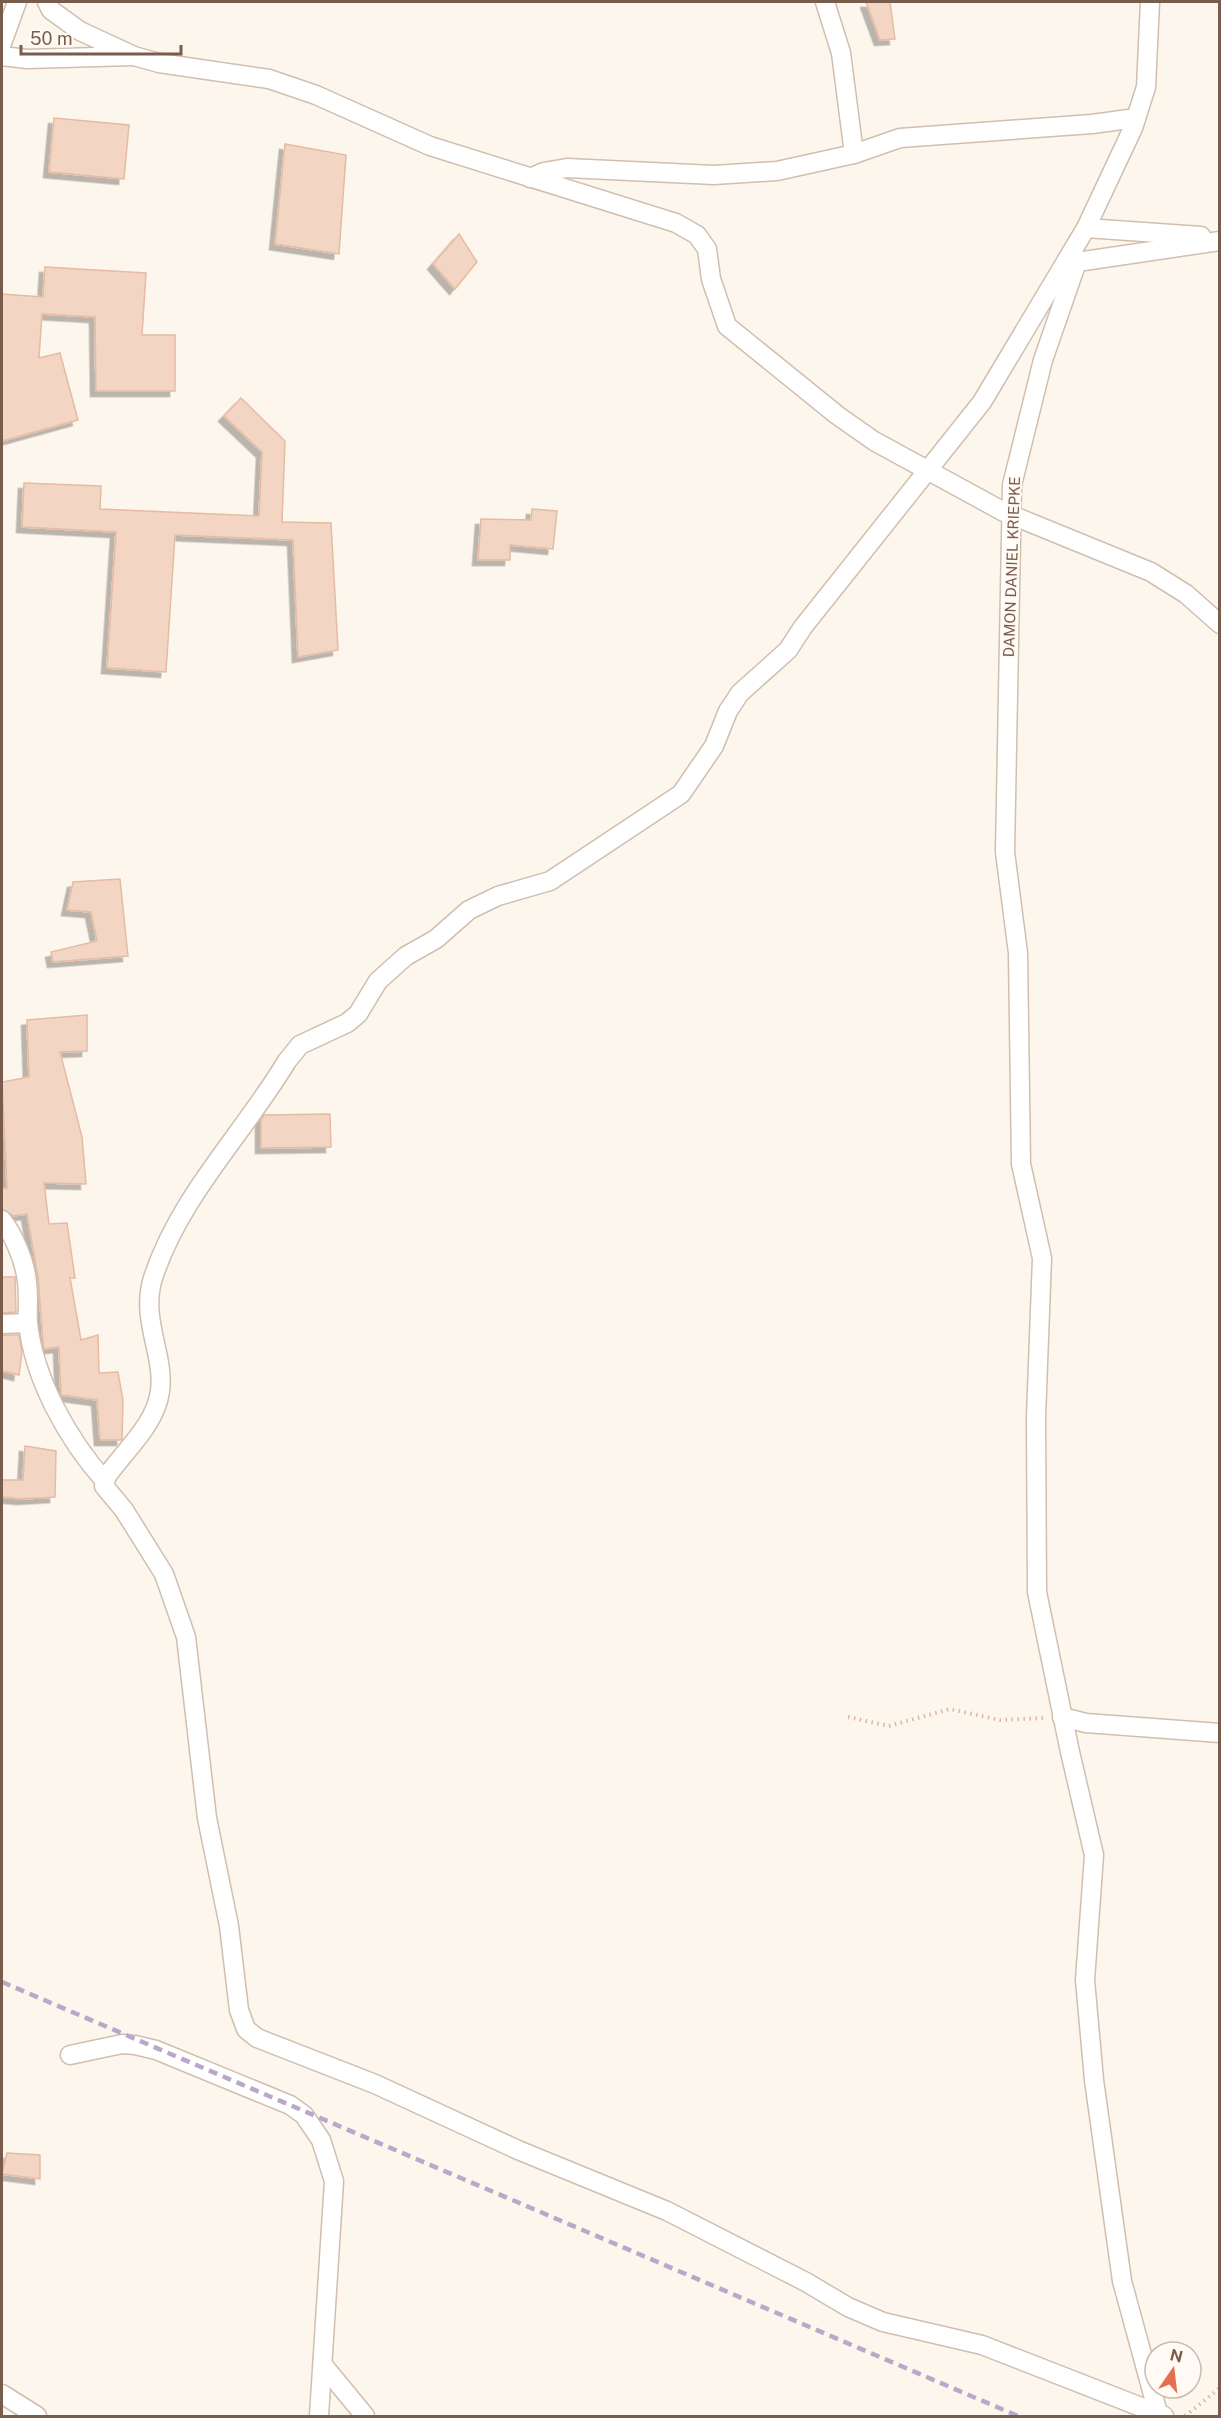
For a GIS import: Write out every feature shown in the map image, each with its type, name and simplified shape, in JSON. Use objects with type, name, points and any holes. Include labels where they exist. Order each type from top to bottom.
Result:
[{"type":"street","points":[[4,31],[17,2]]},
{"type":"street","points":[[47,2],[51,10],[80,31],[134,56],[159,63],[269,79],[316,95],[430,146],[669,220],[697,235],[707,249],[711,279],[727,326],[837,415],[874,441],[1011,516],[1151,572],[1186,594],[1220,624]]},
{"type":"street","points":[[825,2],[841,53],[854,154]]},
{"type":"street","points":[[105,1481],[153,1413],[160,1391],[150,1328],[149,1297],[153,1279],[171,1236],[210,1174],[293,1053],[307,1041],[347,1023],[358,1014],[378,981],[406,956],[436,939],[469,910],[498,896],[550,881],[681,794],[714,746],[728,711],[740,693],[788,650],[803,627],[982,402],[1086,228],[1136,118],[1146,87],[1150,2]]},
{"type":"street","points":[[2,56],[27,59],[134,56]]},
{"type":"street","points":[[530,178],[544,172],[567,168],[714,176],[777,171],[854,154],[900,138],[1039,129],[1136,118]]},
{"type":"street","points":[[1086,228],[1220,239]]},
{"type":"street","name":"DAMON DANIEL KRIEPKE","points":[[1161,2415],[1122,2281],[1108,2191],[1094,2080],[1085,1980],[1094,1855],[1062,1717],[1037,1592],[1036,1417],[1042,1258],[1021,1164],[1018,953],[1005,852],[1011,516],[1012,485],[1043,360],[1077,262],[1220,239]]},
{"type":"street","points":[[2,1220],[18,1248],[27,1280],[28,1323],[35,1358],[62,1423],[79,1452],[105,1481],[107,1491],[123,1510],[164,1574],[186,1637],[207,1818],[229,1926],[239,2010],[246,2029],[257,2037],[375,2084],[518,2150],[667,2211],[806,2282],[848,2307],[883,2322],[982,2345],[1161,2415]]},
{"type":"street","points":[[2,1324],[28,1323]]},
{"type":"street","points":[[1062,1717],[1086,1723],[1220,1733]]},
{"type":"street","points":[[70,2055],[122,2044],[145,2048],[290,2105],[304,2115],[321,2140],[334,2181],[319,2416]]},
{"type":"street","points":[[323,2366],[365,2416]]},
{"type":"street","points":[[2,2394],[37,2416]]},
{"type":"path","points":[[848,1717],[889,1726],[950,1709],[1000,1720],[1062,1717]]},
{"type":"path","points":[[1185,2416],[1220,2388]]},
{"type":"building","points":[[866,2],[890,2],[895,39],[880,40]]},
{"type":"building","points":[[54,118],[129,125],[124,179],[49,172]]},
{"type":"building","points":[[285,144],[346,155],[339,254],[275,244]]},
{"type":"building","points":[[459,234],[477,262],[455,289],[433,264]]},
{"type":"building","points":[[45,267],[146,273],[142,335],[175,335],[175,391],[96,391],[95,317],[42,314],[39,358],[60,353],[78,420],[2,441],[2,294],[43,297]]},
{"type":"building","points":[[241,398],[285,441],[282,522],[331,523],[338,650],[298,657],[293,540],[175,535],[166,672],[107,668],[116,532],[22,527],[24,483],[101,486],[100,509],[259,516],[262,452],[224,416]]},
{"type":"building","points":[[532,509],[557,511],[553,549],[510,545],[510,560],[478,560],[481,519],[531,520]]},
{"type":"building","points":[[120,879],[128,956],[53,962],[51,952],[97,941],[91,912],[67,910],[73,882]]},
{"type":"building","points":[[87,1015],[87,1051],[60,1052],[82,1137],[86,1184],[44,1183],[49,1224],[67,1223],[75,1278],[70,1278],[81,1340],[98,1335],[99,1373],[118,1372],[123,1400],[122,1440],[100,1440],[97,1400],[61,1395],[59,1347],[44,1349],[38,1277],[27,1214],[13,1216],[2,1209],[2,1188],[7,1188],[2,1082],[29,1077],[27,1020]]},
{"type":"building","points":[[330,1114],[331,1147],[261,1148],[261,1120],[264,1115]]},
{"type":"building","points":[[2,1277],[15,1277],[16,1312],[2,1313]]},
{"type":"building","points":[[2,1335],[19,1335],[22,1351],[19,1375],[2,1371]]},
{"type":"building","points":[[25,1446],[56,1451],[55,1497],[22,1499],[2,1497],[2,1480],[23,1480]]},
{"type":"building","points":[[7,2153],[40,2155],[40,2179],[2,2174]]},
{"type":"railway","points":[[2,1982],[1018,2416]]}]
